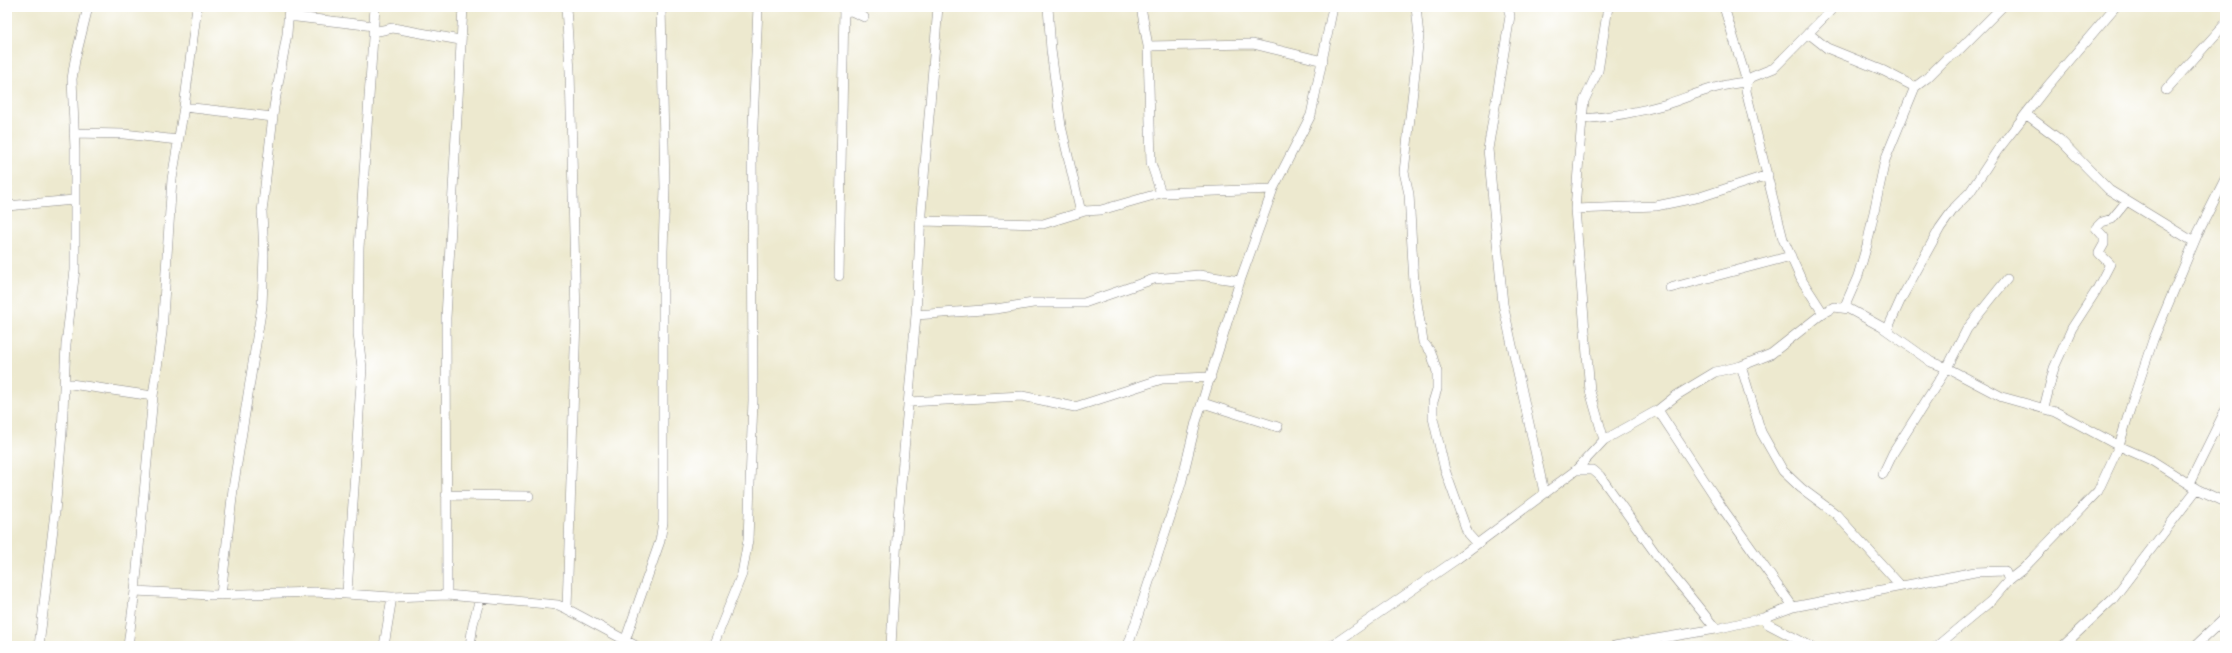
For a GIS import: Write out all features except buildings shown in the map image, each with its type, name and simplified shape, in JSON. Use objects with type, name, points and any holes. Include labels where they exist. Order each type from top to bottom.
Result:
[{"type":"street","points":[[39,646],[55,512],[66,344],[75,270],[72,79],[88,7]]},
{"type":"street","points":[[128,646],[135,591],[153,396],[162,332],[172,179],[184,107],[197,7]]},
{"type":"street","points":[[347,592],[362,368],[358,334],[360,248],[375,7]]},
{"type":"street","points":[[448,595],[446,495],[446,318],[462,7]]},
{"type":"street","points":[[566,7],[570,71],[576,318],[567,609]]},
{"type":"street","points":[[625,641],[660,541],[663,522],[663,251],[666,188],[661,7]]},
{"type":"street","points":[[713,646],[742,574],[748,540],[753,400],[752,148],[758,7]]},
{"type":"street","points":[[843,9],[864,7]]},
{"type":"street","points":[[891,646],[908,402],[916,315],[920,221],[938,7]]},
{"type":"street","points":[[1048,7],[1051,50],[1061,126],[1077,202],[1080,208],[1085,211]]},
{"type":"street","points":[[1141,7],[1148,46],[1151,163],[1161,193]]},
{"type":"street","points":[[1128,646],[1181,484],[1203,403],[1240,281],[1273,189],[1311,114],[1333,7]]},
{"type":"street","points":[[1416,7],[1419,36],[1404,172],[1409,194],[1414,283],[1423,342],[1431,352],[1437,372],[1437,388],[1433,402],[1433,418],[1445,470],[1468,534],[1477,544]]},
{"type":"street","points":[[1508,7],[1510,16],[1488,149],[1503,304],[1544,492]]},
{"type":"street","points":[[1604,440],[1590,391],[1575,210],[1584,101],[1598,71],[1608,7]]},
{"type":"street","points":[[1724,7],[1747,82],[1747,98],[1784,239],[1801,279],[1823,313]]},
{"type":"street","points":[[1582,119],[1624,115],[1666,104],[1731,83],[1747,82],[1752,77],[1774,68],[1834,7]]},
{"type":"street","points":[[1844,308],[1858,276],[1867,245],[1885,160],[1915,87],[1928,78],[1947,58],[1956,53],[2002,7]]},
{"type":"street","points":[[1887,330],[1901,300],[1940,228],[1955,207],[1970,192],[1997,151],[2027,115],[2046,88],[2115,7]]},
{"type":"street","points":[[843,9],[864,17]]},
{"type":"street","points":[[839,276],[843,9]]},
{"type":"street","points":[[221,595],[233,489],[262,306],[264,255],[262,212],[273,117],[289,12],[374,29],[393,28],[460,40]]},
{"type":"street","points":[[2166,90],[2225,24]]},
{"type":"street","points":[[1808,32],[1827,48],[1884,71],[1915,87]]},
{"type":"street","points":[[1148,46],[1253,44],[1323,61]]},
{"type":"street","points":[[184,107],[273,117]]},
{"type":"street","points":[[2027,115],[2059,139],[2109,190],[2126,202],[2194,242]]},
{"type":"street","points":[[74,133],[124,134],[178,140]]},
{"type":"street","points":[[1575,210],[1656,206],[1700,197],[1768,175]]},
{"type":"street","points":[[1937,646],[1992,600],[2009,580],[2023,569],[2098,491],[2119,446],[2154,340],[2194,242],[2225,179]]},
{"type":"street","points":[[920,221],[1043,224],[1085,211],[1101,210],[1161,193],[1273,189]]},
{"type":"street","points":[[7,206],[74,200]]},
{"type":"street","points":[[2044,408],[2054,368],[2069,335],[2096,291],[2110,264],[2099,253],[2104,244],[2104,237],[2096,228],[2102,222],[2112,219],[2126,202]]},
{"type":"street","points":[[1670,288],[1791,256]]},
{"type":"street","points":[[916,315],[996,309],[1033,303],[1084,303],[1154,279],[1199,275],[1240,281]]},
{"type":"street","points":[[1883,474],[1893,453],[1947,368],[1967,329],[2007,279]]},
{"type":"street","points":[[1331,646],[1477,544],[1544,492],[1576,470],[1604,440],[1658,410],[1677,395],[1715,372],[1741,366],[1771,354],[1823,313],[1834,307],[1844,308],[1887,330],[1931,362],[1947,368],[2002,397],[2056,412],[2119,446],[2151,460],[2193,487],[2225,502]]},
{"type":"street","points":[[1741,366],[1761,432],[1783,471],[1801,488],[1836,514],[1900,586]]},
{"type":"street","points":[[908,402],[1022,396],[1075,407],[1162,379],[1211,377]]},
{"type":"street","points":[[64,383],[153,396]]},
{"type":"street","points":[[1203,403],[1278,427]]},
{"type":"street","points":[[1658,410],[1723,509],[1793,607]]},
{"type":"street","points":[[2063,646],[2113,599],[2193,487],[2225,411]]},
{"type":"street","points":[[1576,470],[1593,470],[1600,476],[1658,557],[1716,629]]},
{"type":"street","points":[[446,495],[529,496]]},
{"type":"street","points":[[1614,646],[1716,629],[1763,618],[1793,607],[1975,572],[2005,571],[2009,580]]},
{"type":"street","points":[[135,591],[221,595],[347,592],[392,596],[448,595],[558,605],[636,646]]},
{"type":"street","points":[[384,646],[392,596]]},
{"type":"street","points":[[470,646],[473,624],[480,598]]},
{"type":"street","points":[[1763,618],[1768,624],[1810,646]]},
{"type":"street","points":[[2195,646],[2225,618]]}]
